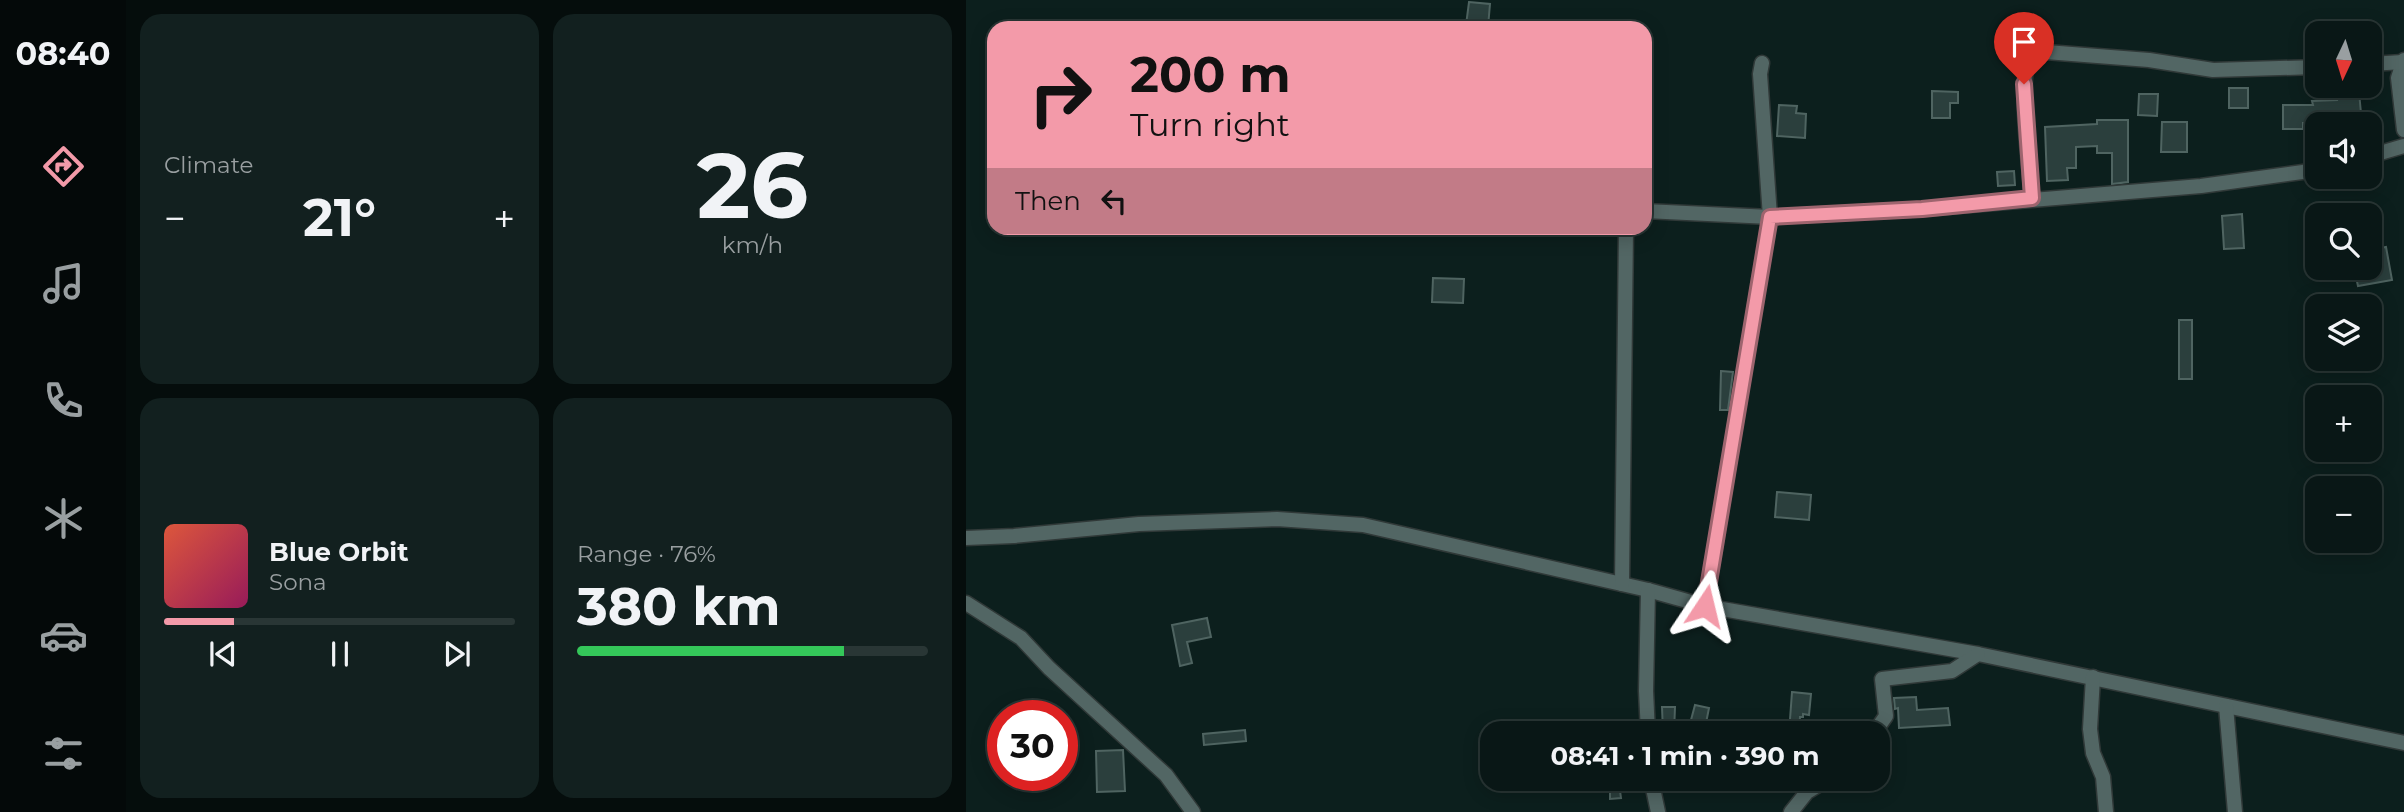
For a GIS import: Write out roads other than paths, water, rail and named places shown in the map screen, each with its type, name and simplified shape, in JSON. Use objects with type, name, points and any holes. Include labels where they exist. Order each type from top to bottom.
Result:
[{"type":"street","points":[[2032,198],[2024,84],[2027,64],[2035,55],[2046,52],[2149,60],[2213,70],[2305,67]]},
{"type":"street","points":[[2382,63],[2403,61],[2398,78],[2404,130]]},
{"type":"street","points":[[1705,606],[1770,217],[1760,74],[1762,63]]},
{"type":"street","points":[[2382,152],[2404,146]]},
{"type":"street","points":[[1652,211],[1770,217],[1922,209],[2201,186],[2305,172]]},
{"type":"street","points":[[1622,584],[1626,235]]},
{"type":"street","points":[[966,538],[1139,524],[1276,519],[1363,525],[1648,590],[1705,606],[1978,654],[2404,743]]},
{"type":"street","points":[[1647,721],[1648,590]]},
{"type":"street","points":[[966,603],[1021,638],[1049,668],[1167,775],[1193,812]]},
{"type":"street","points":[[1882,721],[1886,716],[1882,679],[1952,671],[1978,654]]},
{"type":"street","points":[[2093,677],[2090,730],[2093,752],[2103,777],[2106,812]]},
{"type":"street","points":[[2226,706],[2235,812]]},
{"type":"street","points":[[1654,791],[1658,812]]},
{"type":"street","points":[[1791,812],[1809,791]]}]
